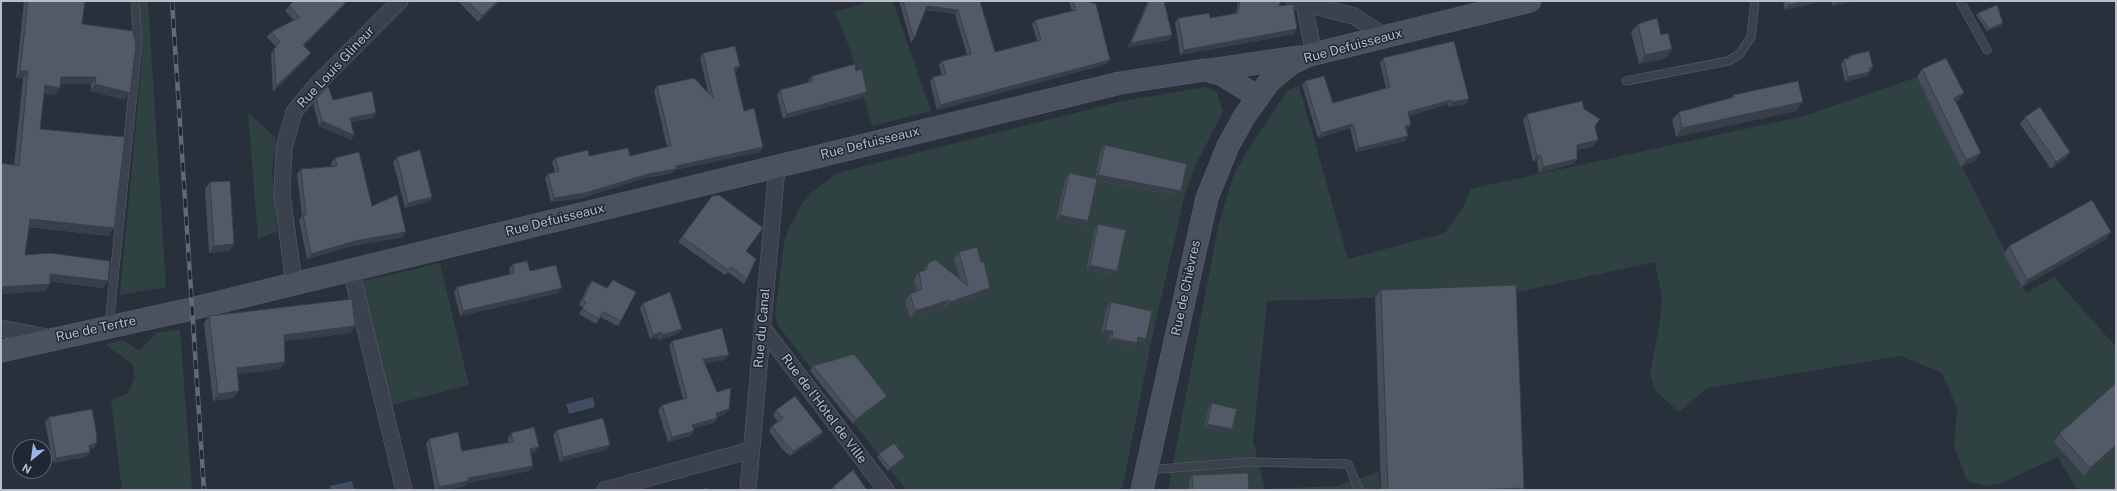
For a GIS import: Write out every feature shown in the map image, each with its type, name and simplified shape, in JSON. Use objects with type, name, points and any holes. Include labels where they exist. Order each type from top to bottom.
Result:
[{"type":"street","name":"Rue Louis Glineur","points":[[294,283],[282,194],[284,148],[294,112],[319,82],[400,1]]},
{"type":"street","name":"Rue Defuisseaux","points":[[191,309],[1109,86],[1205,70],[1221,74],[1258,97],[1278,73],[1292,63],[1312,55],[1530,1]]},
{"type":"street","points":[[1205,70],[1312,55],[1299,2],[1354,16],[1386,37]]},
{"type":"street","name":"Rue de Chièvres","points":[[1144,480],[1207,198],[1228,146],[1258,97]]},
{"type":"street","name":"Rue du Canal","points":[[748,490],[777,166]]},
{"type":"street","points":[[351,270],[404,490]]},
{"type":"street","name":"Rue de Tertre","points":[[1,351],[52,338],[191,309]]},
{"type":"street","name":"Rue de l'Hôtel de Ville","points":[[762,327],[886,490]]},
{"type":"street","points":[[1,328],[52,338]]},
{"type":"street","points":[[605,490],[751,450]]},
{"type":"lane","points":[[109,326],[137,58],[138,43],[135,1]]},
{"type":"lane","points":[[1626,81],[1728,61],[1740,54],[1751,37],[1755,1]]},
{"type":"lane","points":[[1960,1],[1988,50]]},
{"type":"lane","points":[[1144,480],[1248,462],[1348,464],[1359,490]]},
{"type":"shaded area","points":[[139,1],[148,1],[166,287],[120,295],[143,49]]},
{"type":"shaded area","points":[[870,1],[893,1],[931,111],[872,126],[850,49],[835,12]]},
{"type":"shaded area","points":[[1917,77],[2026,293],[2054,277],[2116,347],[2116,490],[2078,490],[2057,457],[2000,484],[1985,486],[1967,481],[1954,446],[1957,408],[1942,373],[1901,356],[1707,388],[1679,412],[1655,390],[1650,374],[1660,321],[1662,297],[1655,262],[1508,294],[1267,301],[1253,440],[1265,489],[1337,486],[1379,472],[1380,490],[1168,490],[1218,227],[1226,200],[1234,174],[1287,91],[1299,86],[1348,259],[1445,233],[1464,206],[1470,189],[1804,116]]},
{"type":"shaded area","points":[[1205,87],[1217,92],[1223,112],[1196,164],[1185,194],[1152,338],[1122,490],[906,490],[779,327],[775,315],[784,244],[788,229],[802,204],[810,194],[837,173],[1122,101]]},
{"type":"shaded area","points":[[248,112],[276,138],[272,171],[277,231],[258,239]]},
{"type":"shaded area","points":[[440,263],[469,385],[388,406],[359,282]]},
{"type":"shaded area","points":[[180,329],[192,490],[122,490],[111,401],[128,393],[135,377],[132,364],[105,344],[123,340],[139,351],[156,333]]},
{"type":"water","points":[[593,397],[595,407],[569,414],[566,404]]},
{"type":"water","points":[[352,481],[354,490],[331,490],[330,486]]},
{"type":"building","points":[[28,1],[85,1],[82,24],[133,31],[136,45],[130,93],[95,84],[96,77],[61,77],[60,88],[45,85],[40,129],[125,137],[114,228],[30,219],[25,255],[50,253],[110,261],[108,281],[50,274],[50,284],[1,287],[1,163],[19,166],[28,71],[20,71]]},
{"type":"building","points":[[293,1],[347,1],[303,45],[311,53],[276,86],[274,49],[280,42],[271,32],[300,17],[289,6]]},
{"type":"building","points":[[467,1],[498,1],[482,16]]},
{"type":"building","points":[[903,1],[980,1],[995,52],[1041,40],[1035,20],[1076,10],[1073,1],[1085,1],[1096,4],[1110,60],[940,105],[933,77],[946,74],[942,61],[971,54],[958,10],[927,6],[914,39]]},
{"type":"building","points":[[1149,1],[1164,1],[1172,35],[1131,43]]},
{"type":"building","points":[[1240,1],[1281,1],[1279,6],[1293,4],[1297,29],[1184,50],[1178,18],[1209,13],[1210,18],[1238,13]]},
{"type":"building","points":[[1788,1],[1805,1],[1789,5]]},
{"type":"building","points":[[1997,5],[2003,23],[1989,29],[1978,13]]},
{"type":"building","points":[[1657,18],[1661,35],[1668,33],[1672,49],[1645,55],[1638,24]]},
{"type":"building","points":[[1454,41],[1469,99],[1452,102],[1451,100],[1408,112],[1411,125],[1405,126],[1408,136],[1359,148],[1353,124],[1321,133],[1305,81],[1324,76],[1333,103],[1390,87],[1383,58]]},
{"type":"building","points":[[735,46],[740,66],[734,68],[744,111],[754,108],[763,147],[676,166],[676,169],[648,174],[585,193],[554,198],[548,174],[559,171],[555,158],[588,150],[589,156],[628,148],[630,156],[671,146],[657,86],[694,78],[713,98],[703,53]]},
{"type":"building","points":[[1869,51],[1873,67],[1869,68],[1870,72],[1848,77],[1844,59],[1850,58],[1849,56]]},
{"type":"building","points":[[1946,58],[1964,93],[1954,98],[1981,153],[1966,160],[1922,69]]},
{"type":"building","points":[[855,64],[856,71],[862,69],[867,92],[787,114],[780,90],[813,81],[812,76]]},
{"type":"building","points":[[1798,81],[1803,102],[1682,128],[1679,112],[1734,97],[1733,95]]},
{"type":"building","points":[[328,86],[333,100],[372,91],[376,113],[350,118],[354,135],[322,121],[316,99]]},
{"type":"building","points":[[1582,101],[1584,109],[1600,119],[1595,126],[1598,140],[1577,145],[1577,159],[1543,167],[1541,155],[1537,156],[1527,114]]},
{"type":"building","points":[[2040,107],[2070,152],[2056,162],[2025,117]]},
{"type":"building","points":[[1105,145],[1187,164],[1181,191],[1098,175]]},
{"type":"building","points":[[420,150],[432,197],[408,203],[397,157]]},
{"type":"building","points":[[359,152],[372,206],[397,195],[406,232],[355,241],[311,254],[303,215],[306,215],[301,169],[337,166],[335,158]]},
{"type":"building","points":[[1069,173],[1097,179],[1088,221],[1060,215]]},
{"type":"building","points":[[230,181],[234,244],[214,246],[210,182]]},
{"type":"building","points":[[719,195],[763,228],[746,251],[756,259],[747,279],[731,267],[728,270],[682,237],[712,196]]},
{"type":"building","points":[[2092,200],[2111,232],[2027,280],[2009,246]]},
{"type":"building","points":[[1098,224],[1126,230],[1117,271],[1090,265]]},
{"type":"building","points":[[977,247],[981,262],[984,262],[990,288],[950,302],[949,300],[915,311],[910,294],[922,289],[919,272],[926,270],[929,262],[936,260],[968,286],[959,252]]},
{"type":"building","points":[[527,261],[530,271],[556,265],[562,288],[463,311],[457,287],[514,273],[513,264]]},
{"type":"building","points":[[613,280],[636,292],[621,321],[603,312],[599,319],[582,309],[586,302],[583,300],[592,281],[607,288]]},
{"type":"building","points":[[1516,285],[1524,488],[1471,490],[1388,490],[1381,290]]},
{"type":"building","points":[[670,292],[682,329],[662,335],[662,332],[653,335],[643,303]]},
{"type":"building","points":[[352,299],[355,326],[284,335],[285,362],[237,368],[239,391],[218,394],[209,316]]},
{"type":"building","points":[[1111,302],[1152,311],[1146,339],[1138,337],[1137,343],[1112,338],[1113,331],[1105,330]]},
{"type":"building","points":[[722,328],[729,355],[703,359],[717,392],[731,388],[729,409],[716,413],[717,418],[692,425],[694,431],[672,437],[662,405],[687,398],[672,341]]},
{"type":"building","points":[[854,354],[887,396],[856,419],[813,366]]},
{"type":"building","points":[[2116,383],[2116,445],[2090,468],[2059,434]]},
{"type":"building","points":[[795,396],[823,432],[794,451],[787,445],[772,426],[783,418],[776,410]]},
{"type":"building","points":[[1212,403],[1237,409],[1232,429],[1207,424]]},
{"type":"building","points":[[92,409],[97,443],[89,445],[90,452],[56,458],[49,417]]},
{"type":"building","points":[[603,418],[610,445],[563,457],[557,430]]},
{"type":"building","points":[[534,427],[539,447],[530,449],[533,466],[468,478],[468,481],[439,487],[429,439],[458,432],[462,451],[513,442],[511,433]]},
{"type":"building","points":[[894,443],[905,457],[890,468],[879,454]]},
{"type":"building","points":[[853,470],[867,490],[835,490],[834,486]]},
{"type":"building","points":[[1248,473],[1249,490],[1193,490],[1192,475]]},
{"type":"railway","points":[[172,1],[204,490]]}]
